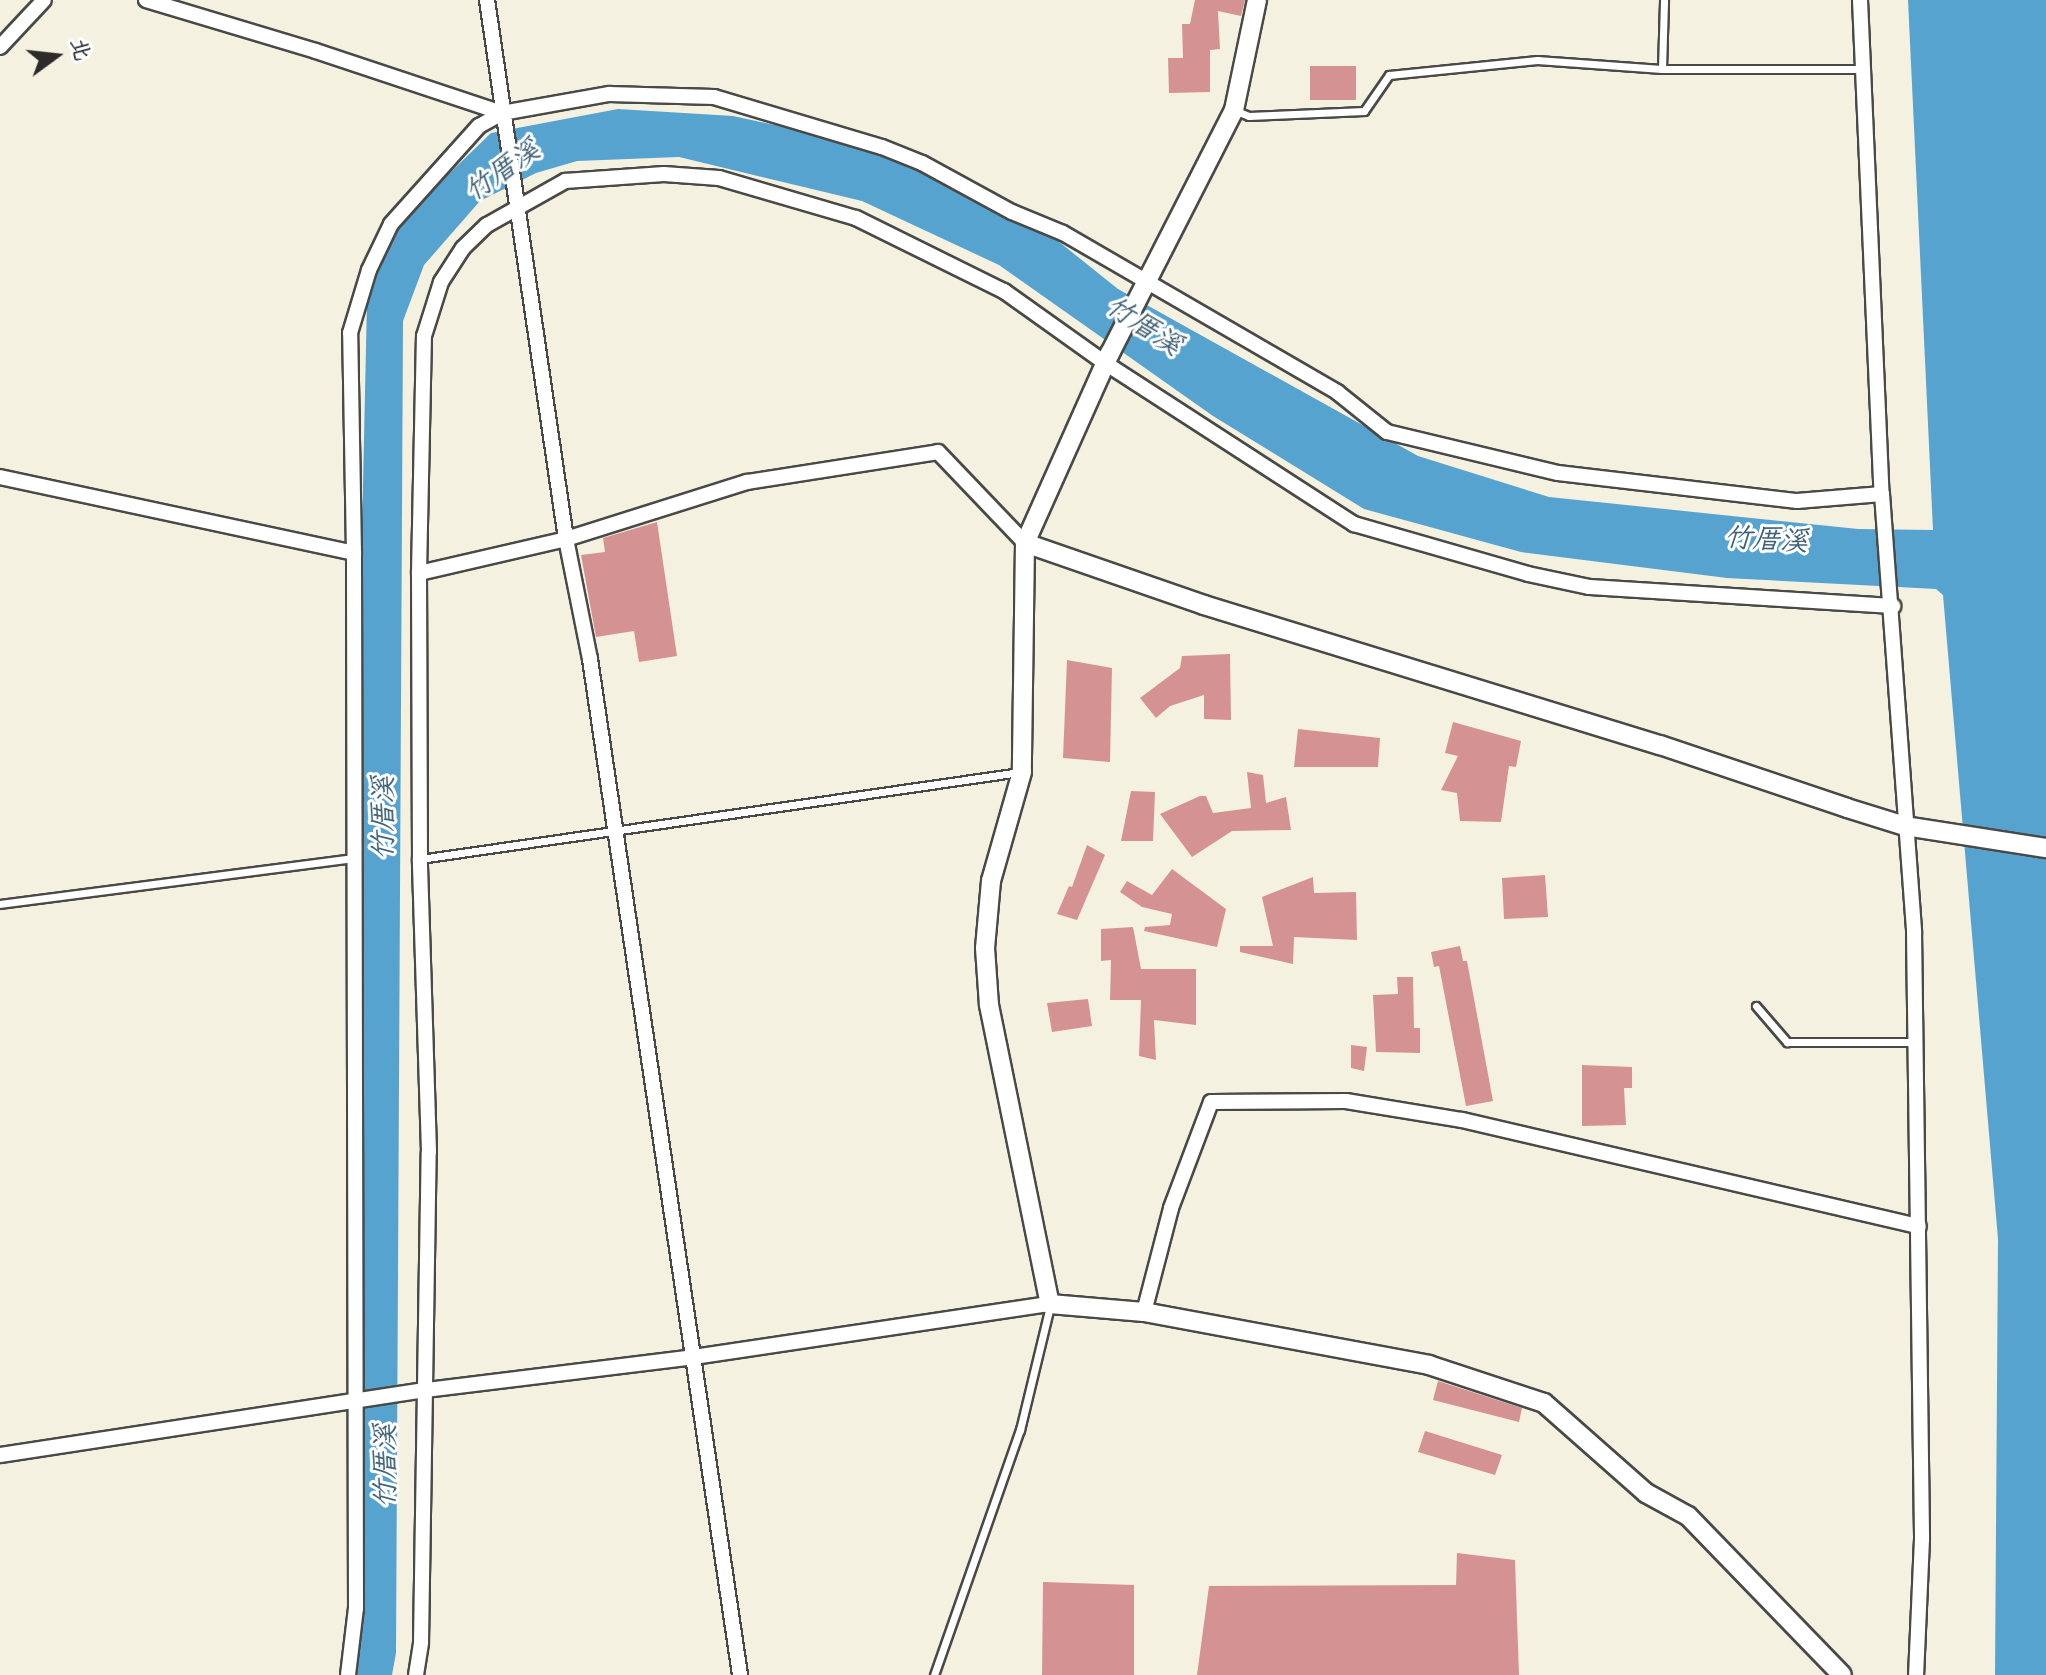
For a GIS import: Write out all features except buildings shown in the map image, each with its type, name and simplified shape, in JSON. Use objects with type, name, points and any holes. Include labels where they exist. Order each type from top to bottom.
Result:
[{"type":"street","points":[[0,47],[44,0]]},
{"type":"street","points":[[146,0],[502,113]]},
{"type":"street","points":[[487,0],[566,539],[590,659],[740,1675]]},
{"type":"street","points":[[1050,1304],[989,1005],[985,948],[991,881],[1022,772],[1025,543],[1107,358],[1234,110],[1257,0]]},
{"type":"street","points":[[1860,0],[1882,494],[1893,606],[1914,932],[1922,1539],[1916,1675]]},
{"type":"street","points":[[348,1675],[356,1608],[353,1401],[354,553],[350,333],[369,270],[391,224],[479,126],[502,113],[609,94],[714,97],[845,133],[922,163],[1012,212],[1063,233],[1147,284],[1235,330],[1337,392],[1387,432],[1558,473],[1797,501],[1882,494]]},
{"type":"street","points":[[416,1675],[421,1642],[429,1152],[420,859],[419,573],[426,320],[441,282],[463,248],[487,225],[565,181],[664,174],[719,178],[856,218],[1004,291],[1354,524],[1528,574],[1589,587],[1893,606]]},
{"type":"street","points":[[419,573],[566,539],[747,482],[938,452],[1025,543],[1204,605],[1674,750],[1905,826],[2046,848]]},
{"type":"street","points":[[0,477],[354,553]]},
{"type":"street","points":[[1144,1312],[1171,1208],[1211,1102],[1346,1101],[1462,1120],[1919,1226]]},
{"type":"street","points":[[0,1455],[426,1390],[694,1357],[1050,1304],[1144,1312],[1429,1365],[1544,1403],[1646,1493],[1688,1516],[1842,1675]]},
{"type":"lane","points":[[1662,69],[1664,0]]},
{"type":"lane","points":[[1234,110],[1249,116],[1364,111],[1389,75],[1537,60],[1662,69],[1863,69]]},
{"type":"lane","points":[[420,859],[1022,772]]},
{"type":"lane","points":[[0,904],[354,858]]},
{"type":"lane","points":[[1756,1006],[1787,1042],[1916,1042]]},
{"type":"lane","points":[[934,1675],[1020,1430],[1050,1304]]},
{"type":"water","name":"竹厝溪","points":[[1908,0],[2046,0],[2046,1675],[1995,1675],[1998,1239],[1943,595],[1936,589],[1727,578],[1521,552],[1364,509],[1213,416],[999,265],[862,201],[679,157],[577,161],[536,173],[480,201],[424,265],[403,321],[396,1653],[392,1675],[346,1675],[357,1556],[355,852],[367,301],[397,224],[491,133],[618,109],[733,116],[864,144],[1043,229],[1118,289],[1418,456],[1549,497],[1858,529],[1933,530]]}]
